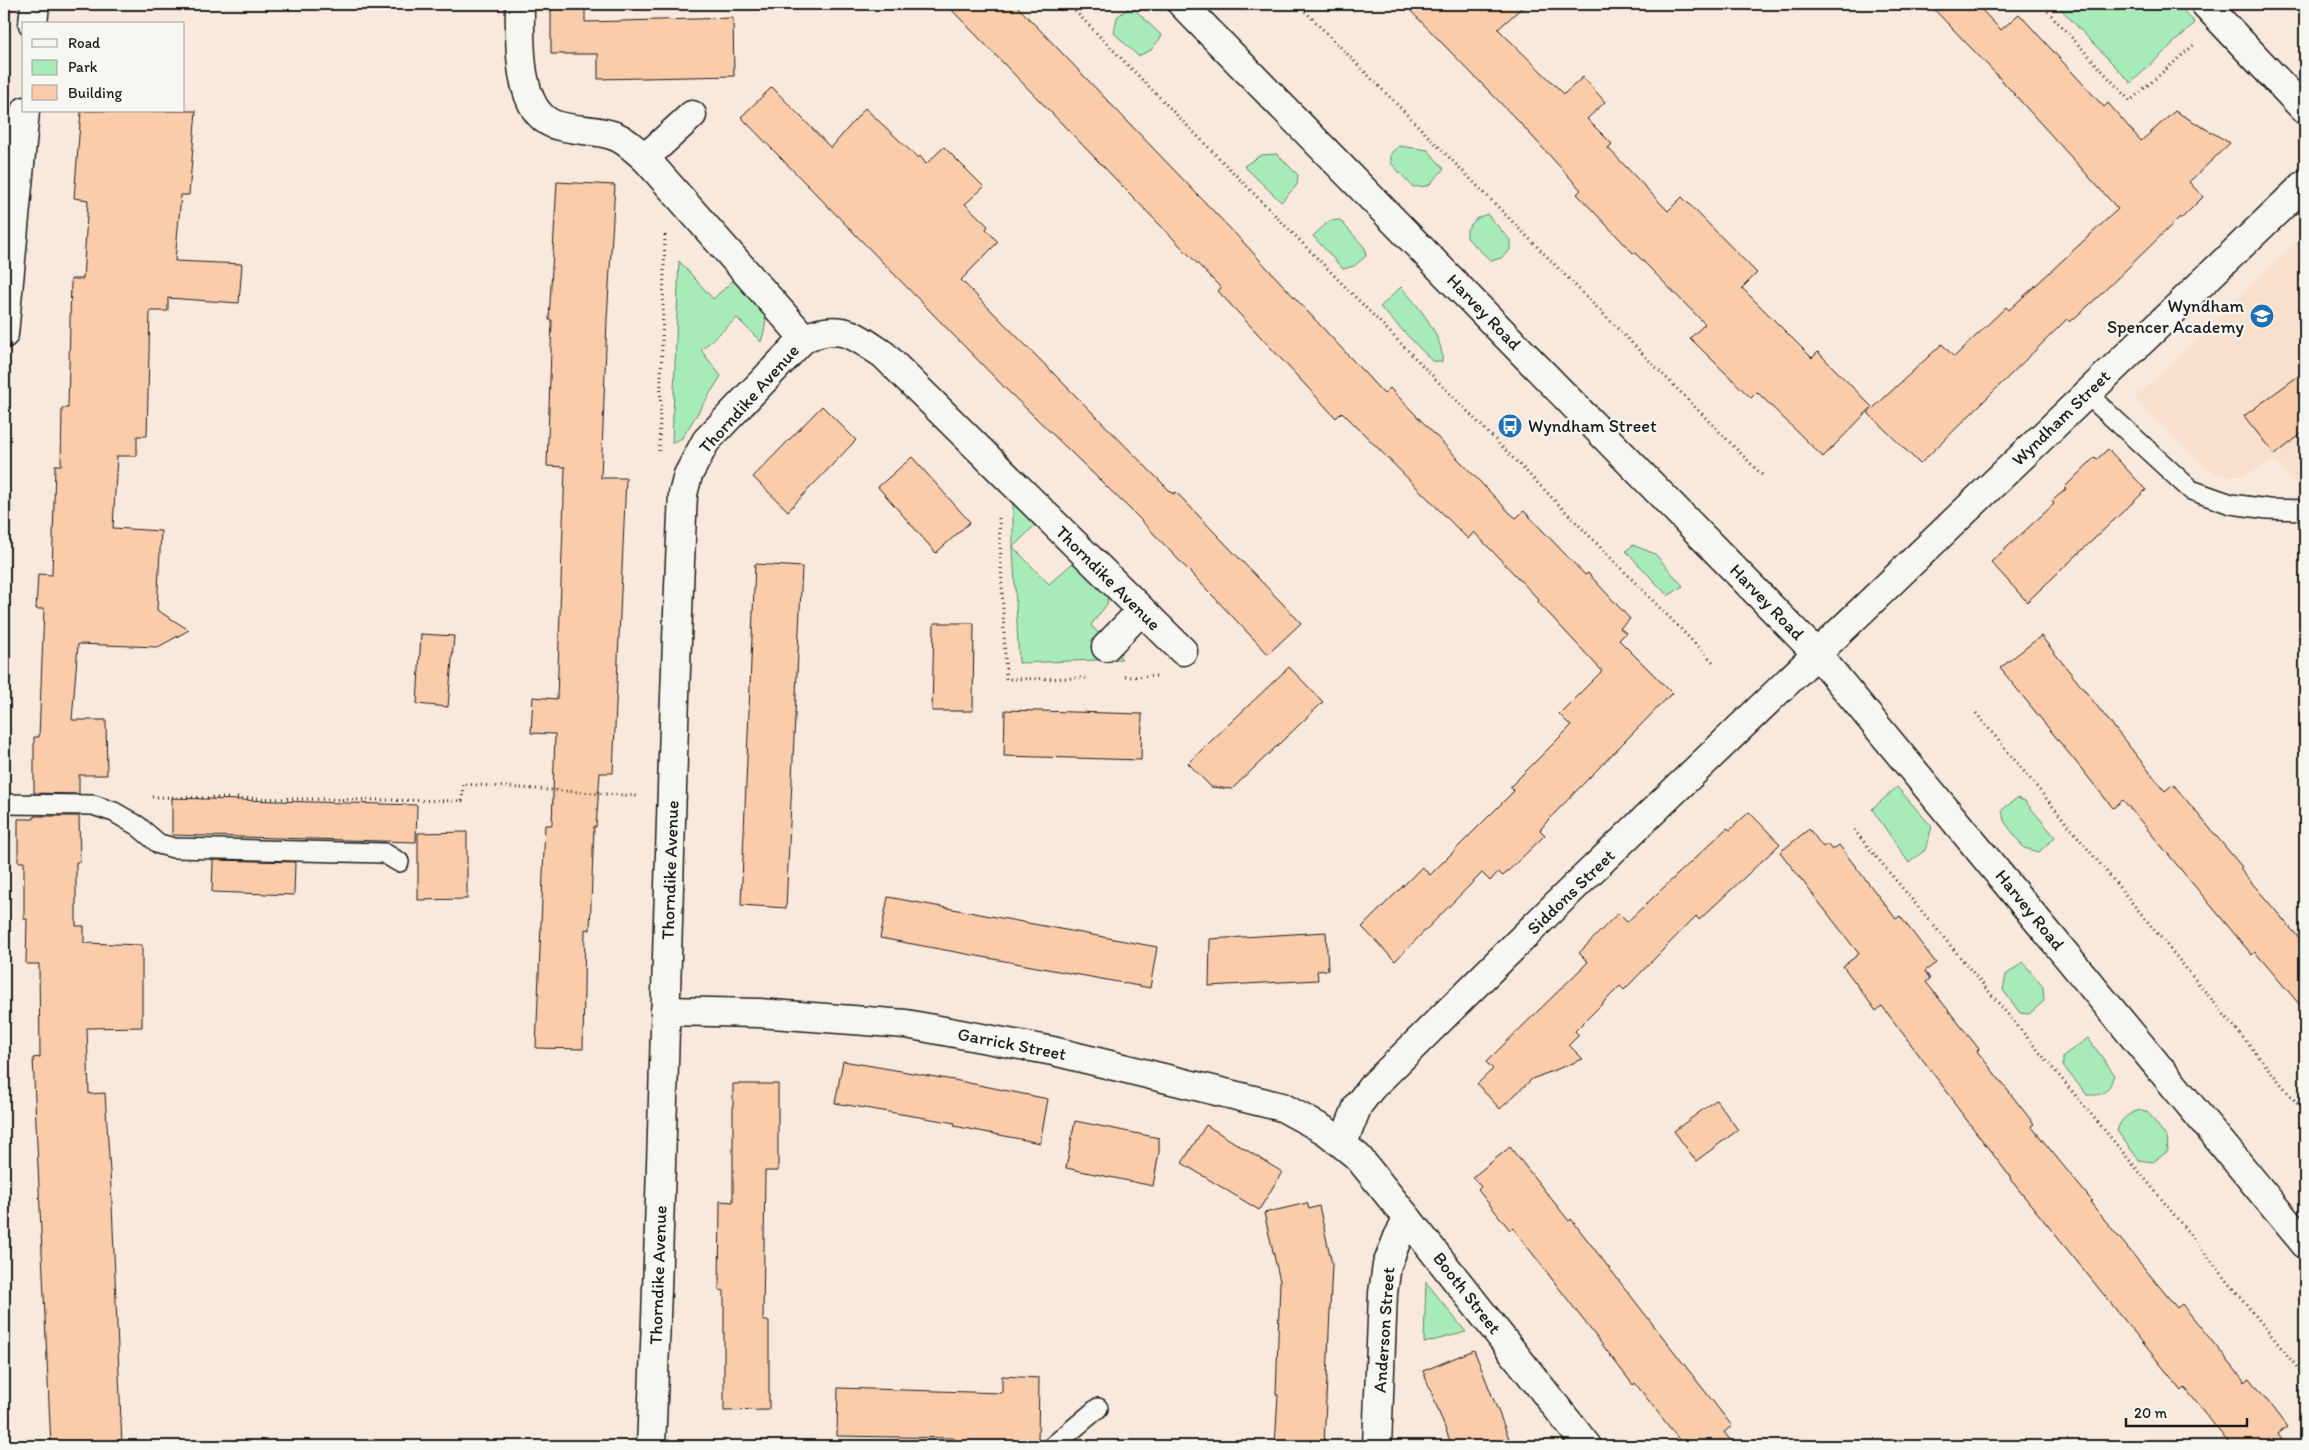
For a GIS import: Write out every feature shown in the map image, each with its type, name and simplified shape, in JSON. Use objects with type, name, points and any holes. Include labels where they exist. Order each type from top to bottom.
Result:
[{"type":"main road","points":[[33,22],[35,4]]},
{"type":"main road","name":"Thorndike Avenue","points":[[520,4],[520,59],[532,105],[551,123],[580,130],[601,131],[619,137],[645,158],[804,338]]},
{"type":"main road","name":"Harvey Road","points":[[1182,4],[1817,654],[2305,1244]]},
{"type":"main road","points":[[2213,12],[2305,110]]},
{"type":"main road","points":[[4,334],[25,112]]},
{"type":"main road","points":[[645,158],[692,115]]},
{"type":"main road","name":"Wyndham Street","points":[[1817,654],[2305,184]]},
{"type":"main road","name":"Thorndike Avenue","points":[[651,1446],[660,1246],[665,1011],[683,502],[688,475],[706,441],[804,338],[822,331],[838,330],[863,341],[884,355],[1182,651]]},
{"type":"main road","points":[[1106,647],[1141,611]]},
{"type":"main road","name":"Siddons Street","points":[[1344,1143],[1358,1105],[1372,1088],[1564,897],[1817,654]]},
{"type":"main road","name":"Garrick Street","points":[[665,1011],[759,1012],[831,1017],[906,1024],[976,1036],[1053,1051],[1282,1107],[1303,1116],[1344,1143]]},
{"type":"main road","name":"Booth Street","points":[[1344,1143],[1408,1219],[1587,1446]]},
{"type":"main road","name":"Anderson Street","points":[[1377,1446],[1383,1293],[1387,1265],[1398,1237],[1408,1219]]},
{"type":"lane","points":[[2087,394],[2191,490],[2231,504],[2305,510]]},
{"type":"lane","points":[[4,804],[93,805],[114,812],[138,826],[159,844],[174,848],[384,853],[398,862]]},
{"type":"lane","points":[[1053,1446],[1098,1408]]},
{"type":"path","points":[[1068,4],[1714,663]]},
{"type":"path","points":[[1298,4],[1762,475]]},
{"type":"path","points":[[2041,4],[2130,101],[2213,12]]},
{"type":"path","points":[[659,459],[666,182]]},
{"type":"path","points":[[997,468],[1006,679],[1091,678]]},
{"type":"path","points":[[1120,677],[1176,676],[1190,664],[1182,651]]},
{"type":"path","points":[[1976,713],[2305,1113]]},
{"type":"path","points":[[143,797],[462,801],[463,784],[672,798]]},
{"type":"path","points":[[1854,830],[2146,1180],[2305,1377]]},
{"type":"shaded area","name":"Wyndham Spencer Academy","points":[[2305,233],[2305,491],[2302,491],[2275,461],[2243,475],[2218,475],[2206,468],[2134,399]]},
{"type":"green space","points":[[2056,4],[2177,4],[2195,23],[2131,83]]},
{"type":"green space","points":[[1131,6],[1162,36],[1151,50],[1138,56],[1114,33],[1117,17]]},
{"type":"green space","points":[[1399,146],[1428,150],[1444,169],[1428,186],[1413,187],[1391,163],[1391,153]]},
{"type":"green space","points":[[1277,154],[1298,175],[1297,185],[1281,202],[1244,166],[1261,155]]},
{"type":"green space","points":[[1487,214],[1510,240],[1510,250],[1501,258],[1491,261],[1467,238],[1467,229],[1477,218]]},
{"type":"green space","points":[[1340,220],[1365,248],[1366,256],[1354,266],[1343,269],[1313,236],[1329,221]]},
{"type":"green space","points":[[679,261],[713,299],[739,275],[762,305],[766,320],[761,342],[737,318],[701,350],[721,376],[682,438],[672,443]]},
{"type":"green space","points":[[1401,287],[1422,312],[1435,332],[1442,353],[1442,362],[1432,361],[1380,307]]},
{"type":"green space","points":[[1013,484],[1045,515],[1013,547]]},
{"type":"green space","points":[[1633,545],[1655,554],[1683,586],[1668,596],[1626,551]]},
{"type":"green space","points":[[1013,547],[1049,584],[1083,554],[1108,588],[1107,604],[1091,625],[1122,659],[1019,663]]},
{"type":"green space","points":[[1897,787],[1932,827],[1925,850],[1909,863],[1872,809]]},
{"type":"green space","points":[[2017,798],[2025,801],[2055,837],[2039,852],[2024,848],[2004,821],[2002,810]]},
{"type":"green space","points":[[2023,962],[2043,987],[2044,1001],[2029,1014],[2020,1013],[2003,990],[2006,975]]},
{"type":"green space","points":[[2088,1038],[2114,1074],[2106,1091],[2099,1095],[2087,1095],[2063,1066],[2063,1056]]},
{"type":"green space","points":[[2140,1110],[2147,1111],[2167,1138],[2168,1151],[2153,1162],[2139,1160],[2117,1131],[2120,1123],[2126,1117]]},
{"type":"green space","points":[[1426,1282],[1466,1332],[1424,1343]]},
{"type":"building","points":[[551,4],[585,4],[585,22],[733,18],[734,76],[598,79],[598,54],[551,54]]},
{"type":"building","points":[[946,4],[1015,4],[1244,243],[1384,394],[1390,388],[1510,513],[1516,518],[1524,511],[1585,575],[1588,573],[1630,619],[1620,628],[1626,633],[1619,640],[1672,693],[1548,820],[1540,830],[1545,835],[1503,876],[1498,872],[1490,881],[1482,873],[1395,961],[1362,927],[1422,867],[1430,875],[1514,791],[1510,787],[1571,726],[1559,714],[1602,671],[1538,602],[1539,600],[1474,532],[1468,539],[1342,412],[1336,418],[1218,291],[1221,288]]},
{"type":"building","points":[[1404,4],[1526,4],[1498,29],[1564,94],[1583,77],[1605,102],[1587,119],[1612,144],[1608,148],[1668,211],[1682,197],[1757,273],[1742,288],[1812,358],[1818,352],[1872,407],[1823,457],[1757,392],[1751,398],[1690,338],[1705,324],[1577,194],[1581,190],[1521,124]]},
{"type":"building","points":[[1929,4],[1976,4],[2001,30],[2019,14],[2104,107],[2108,103],[2141,141],[2175,111],[2230,143],[2189,182],[2203,197],[2098,297],[2070,322],[2067,319],[1920,464],[1868,413],[1942,344],[1954,357],[2006,307],[2009,310],[2118,209],[1996,74]]},
{"type":"building","points":[[772,87],[831,148],[865,108],[918,158],[920,156],[926,164],[944,147],[984,187],[965,204],[988,226],[986,229],[998,242],[961,280],[1173,494],[1176,492],[1301,623],[1268,654],[1136,515],[1006,389],[741,117]]},
{"type":"building","points":[[196,111],[189,195],[181,195],[175,261],[242,264],[239,303],[168,298],[168,311],[150,311],[147,436],[137,436],[137,456],[117,456],[113,528],[161,531],[157,610],[189,630],[158,647],[78,644],[72,720],[106,720],[107,775],[79,775],[79,794],[34,793],[34,737],[39,737],[44,609],[36,609],[38,574],[52,575],[55,465],[61,465],[62,408],[68,408],[71,279],[83,279],[88,200],[74,198],[81,112]]},
{"type":"building","points":[[557,182],[615,185],[607,319],[601,478],[626,478],[613,773],[600,773],[596,827],[594,826],[590,930],[585,929],[583,1049],[536,1048],[545,825],[552,825],[555,734],[531,733],[533,697],[557,699],[565,467],[547,466],[552,320],[549,320]]},
{"type":"building","points":[[2305,371],[2305,431],[2275,455],[2244,416]]},
{"type":"building","points":[[822,406],[856,440],[788,511],[753,477]]},
{"type":"building","points":[[2108,449],[2146,490],[2027,602],[1991,562],[2054,504],[2052,501],[2066,489],[2064,488],[2095,457],[2097,459]]},
{"type":"building","points":[[912,457],[970,522],[936,553],[878,487]]},
{"type":"building","points":[[755,564],[802,567],[786,908],[741,905]]},
{"type":"building","points":[[934,623],[974,623],[973,711],[932,711]]},
{"type":"building","points":[[421,634],[454,636],[448,707],[417,704]]},
{"type":"building","points":[[2041,636],[2165,791],[2173,784],[2242,867],[2240,869],[2305,945],[2305,1011],[2255,952],[2252,955],[2123,800],[2113,808],[2000,668]]},
{"type":"building","points":[[1289,667],[1323,702],[1232,789],[1211,787],[1188,763]]},
{"type":"building","points":[[1005,710],[1142,714],[1141,760],[1004,756]]},
{"type":"building","points":[[172,798],[417,805],[416,842],[172,835]]},
{"type":"building","points":[[1749,812],[1780,844],[1699,920],[1696,916],[1624,990],[1620,986],[1575,1031],[1579,1035],[1569,1045],[1583,1059],[1532,1079],[1500,1109],[1477,1084],[1493,1069],[1486,1062],[1588,962],[1579,953],[1618,913],[1627,922],[1727,828],[1730,830]]},
{"type":"building","points":[[34,816],[79,816],[80,862],[76,862],[76,926],[84,926],[84,943],[142,945],[142,1027],[87,1028],[89,1094],[105,1093],[112,1204],[122,1446],[51,1446],[33,1058],[40,1057],[39,964],[26,964],[27,919],[24,919],[24,862],[18,862],[18,819],[34,819]]},
{"type":"building","points":[[1809,829],[1823,847],[1827,844],[1832,850],[1839,845],[1896,919],[1900,916],[1936,963],[1925,971],[1930,979],[1926,982],[1979,1049],[1977,1051],[2034,1124],[2031,1126],[2092,1201],[2090,1202],[2177,1308],[2182,1304],[2245,1382],[2250,1378],[2287,1427],[2278,1434],[2286,1446],[2231,1446],[2185,1388],[2182,1391],[2010,1179],[1882,1006],[1876,1011],[1843,966],[1859,954],[1780,852]]},
{"type":"building","points":[[467,832],[467,899],[418,900],[418,833]]},
{"type":"building","points":[[213,860],[295,862],[294,895],[212,892]]},
{"type":"building","points":[[888,897],[1157,947],[1150,988],[880,938]]},
{"type":"building","points":[[1326,932],[1328,970],[1317,971],[1318,980],[1209,986],[1210,939]]},
{"type":"building","points":[[843,1061],[1048,1099],[1040,1143],[954,1126],[955,1123],[835,1103]]},
{"type":"building","points":[[733,1084],[778,1084],[778,1171],[765,1171],[763,1321],[769,1321],[769,1410],[724,1411],[724,1291],[719,1290],[720,1201],[733,1202]]},
{"type":"building","points":[[1716,1100],[1738,1130],[1696,1161],[1674,1131]]},
{"type":"building","points":[[1075,1121],[1159,1138],[1159,1152],[1153,1186],[1066,1168]]},
{"type":"building","points":[[1206,1125],[1282,1172],[1259,1210],[1182,1163]]},
{"type":"building","points":[[1510,1147],[1569,1221],[1571,1219],[1732,1426],[1724,1432],[1735,1446],[1684,1446],[1635,1383],[1633,1385],[1513,1228],[1510,1230],[1478,1190],[1481,1187],[1473,1177]]},
{"type":"building","points":[[1307,1203],[1309,1209],[1319,1206],[1332,1264],[1324,1446],[1275,1446],[1280,1281],[1264,1213]]},
{"type":"building","points":[[1474,1350],[1512,1446],[1452,1446],[1423,1371]]},
{"type":"building","points":[[1002,1376],[1039,1378],[1038,1443],[954,1442],[954,1438],[837,1436],[838,1388],[1002,1393]]},
{"type":"place","name":"Wyndham Spencer Academy","points":[[2262,316]]},
{"type":"place","name":"Wyndham Street","points":[[1510,426]]}]
